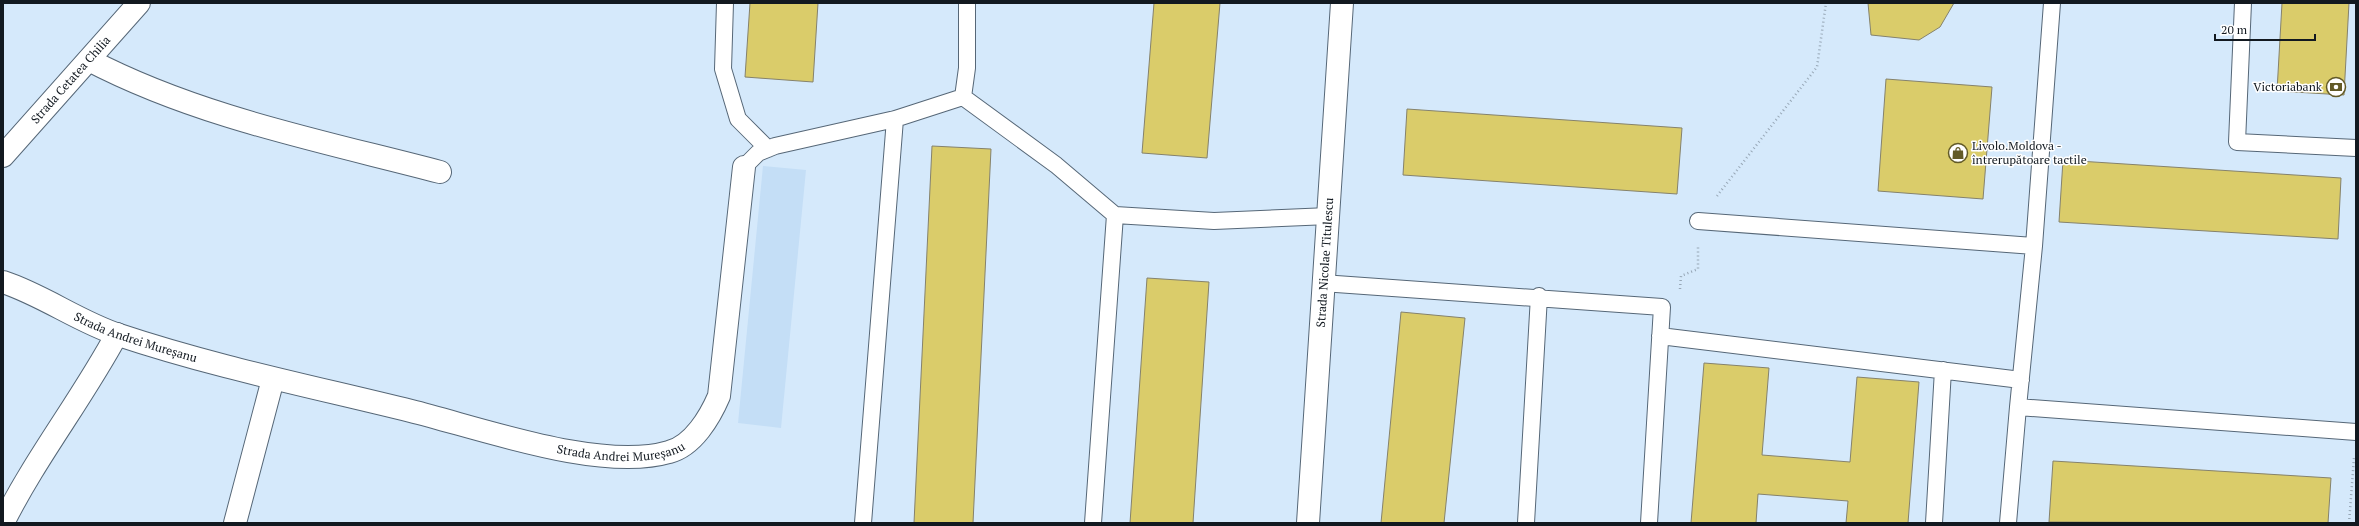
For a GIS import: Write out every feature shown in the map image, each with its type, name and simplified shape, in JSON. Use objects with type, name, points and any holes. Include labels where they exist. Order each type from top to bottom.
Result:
[{"type":"street","name":"Strada Cetatea Chilia","points":[[3,156],[139,3]]},
{"type":"street","name":"Strada Nicolae Titulescu","points":[[1308,523],[1322,283],[1329,216],[1342,3]]},
{"type":"street","points":[[89,60],[154,91],[264,126],[440,172]]},
{"type":"street","name":"Strada Andrei Mureșanu","points":[[3,282],[117,334],[230,369],[410,411],[539,444],[600,455],[646,458],[672,452],[687,441],[703,425],[712,412],[718,396],[744,167]]},
{"type":"street","points":[[3,523],[16,498],[100,367],[117,334]]},
{"type":"street","points":[[235,523],[273,379]]},
{"type":"lane","points":[[725,3],[723,69],[738,119],[768,149]]},
{"type":"lane","points":[[963,97],[967,68],[967,3]]},
{"type":"lane","points":[[2008,523],[2034,246],[2052,3]]},
{"type":"lane","points":[[2243,3],[2237,142],[2356,148]]},
{"type":"lane","points":[[744,167],[750,158],[768,149],[895,119],[963,97]]},
{"type":"lane","points":[[963,97],[1056,165],[1115,215],[1214,221],[1329,216]]},
{"type":"lane","points":[[862,523],[895,119]]},
{"type":"lane","points":[[1093,523],[1115,215]]},
{"type":"lane","points":[[1698,221],[2034,246]]},
{"type":"lane","points":[[1322,283],[1539,296],[1662,307],[1650,523]]},
{"type":"lane","points":[[1526,523],[1539,296]]},
{"type":"lane","points":[[1660,336],[2021,380]]},
{"type":"lane","points":[[1934,523],[1943,370]]},
{"type":"lane","points":[[2018,407],[2356,432]]},
{"type":"path","points":[[1680,291],[1681,276],[1698,269],[1698,221],[1817,67],[1826,3]]},
{"type":"path","points":[[2349,523],[2355,452]]},
{"type":"shaded area","points":[[763,166],[806,170],[781,428],[738,423]]},
{"type":"building","points":[[750,3],[818,3],[813,82],[745,77]]},
{"type":"building","points":[[1154,3],[1220,3],[1207,158],[1142,153]]},
{"type":"building","points":[[1868,3],[1954,3],[1940,27],[1919,40],[1871,35]]},
{"type":"building","points":[[2282,3],[2349,3],[2344,95],[2277,91]]},
{"type":"building","points":[[1886,79],[1992,87],[1983,199],[1878,191]]},
{"type":"building","points":[[1407,109],[1682,128],[1677,194],[1403,175]]},
{"type":"building","points":[[932,146],[991,149],[973,523],[914,523]]},
{"type":"building","points":[[2063,160],[2341,178],[2338,239],[2059,222]]},
{"type":"building","points":[[1147,278],[1209,282],[1193,523],[1130,523]]},
{"type":"building","points":[[1401,312],[1465,318],[1444,523],[1381,523]]},
{"type":"building","points":[[1704,363],[1769,368],[1762,455],[1850,462],[1857,377],[1919,382],[1908,523],[1846,523],[1848,501],[1758,494],[1756,523],[1691,523]]},
{"type":"building","points":[[2053,461],[2331,478],[2328,523],[2049,522]]},
{"type":"place","name":"Victoriabank","points":[[2336,87]]},
{"type":"place","name":"Livolo.Moldova - întrerupătoare tactile","points":[[1958,153]]}]
